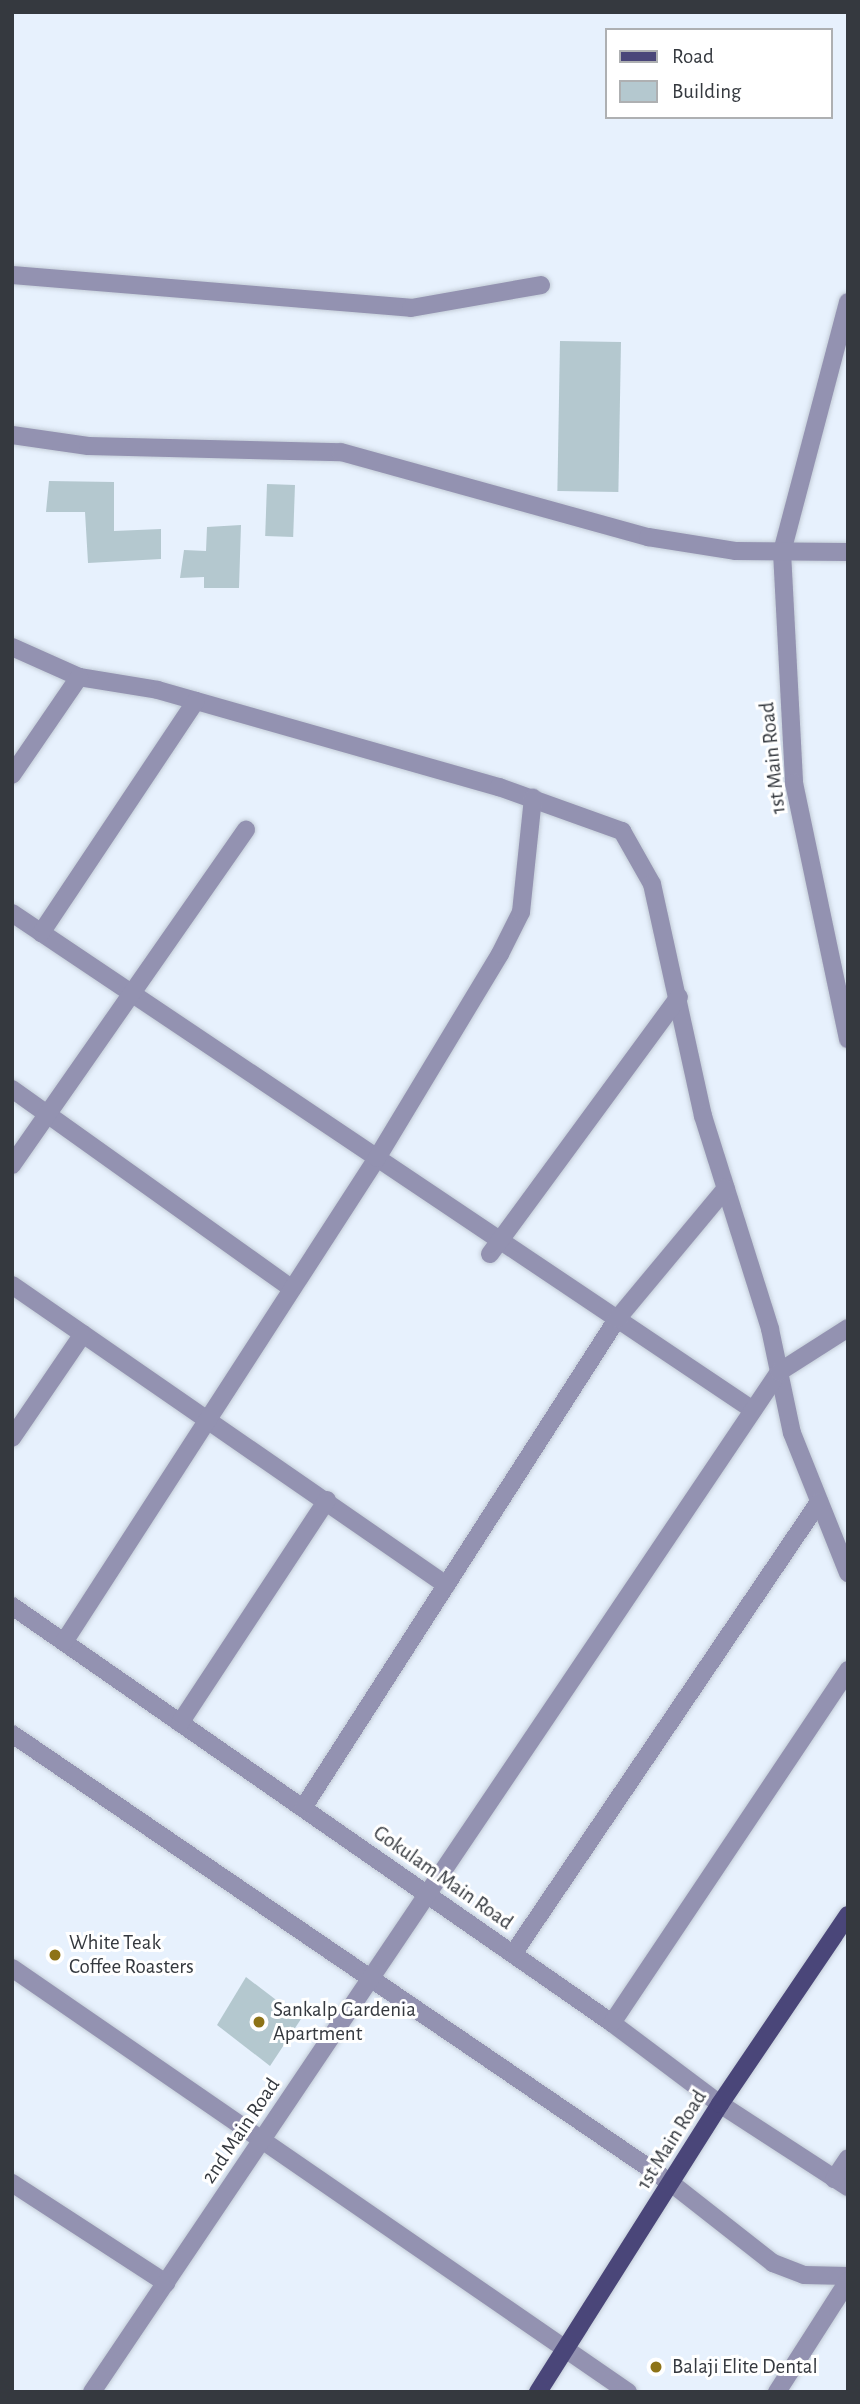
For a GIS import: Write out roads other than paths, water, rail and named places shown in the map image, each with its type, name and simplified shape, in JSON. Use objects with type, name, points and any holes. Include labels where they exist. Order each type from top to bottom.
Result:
[{"type":"main road","name":"1st Main Road","points":[[538,2392],[720,2104],[848,1914]]},
{"type":"street","points":[[12,275],[411,308],[541,285]]},
{"type":"street","name":"1st Main Road","points":[[848,302],[782,552],[794,783],[848,1039]]},
{"type":"street","points":[[12,435],[88,446],[341,452],[648,537],[735,551],[848,552]]},
{"type":"street","points":[[15,654],[79,677],[195,701],[533,799],[622,831],[652,884],[679,997],[703,1116],[779,1372],[792,1433],[848,1573]]},
{"type":"street","points":[[12,775],[79,677]]},
{"type":"street","points":[[41,933],[195,701]]},
{"type":"street","points":[[64,1642],[377,1158],[500,954],[521,912],[533,799]]},
{"type":"street","points":[[12,1165],[246,828]]},
{"type":"street","points":[[12,913],[377,1158],[494,1247],[617,1319],[753,1410]]},
{"type":"street","points":[[494,1247],[679,997]]},
{"type":"street","points":[[12,1089],[292,1289]]},
{"type":"street","points":[[303,1808],[446,1585],[564,1390],[617,1319],[726,1188]]},
{"type":"street","points":[[12,1285],[327,1500],[446,1585]]},
{"type":"street","points":[[779,1372],[848,1328]]},
{"type":"street","points":[[12,1438],[83,1334]]},
{"type":"street","name":"2nd Main Road","points":[[92,2392],[779,1372]]},
{"type":"street","points":[[180,1723],[327,1500]]},
{"type":"street","points":[[513,1954],[818,1502]]},
{"type":"street","name":"Gokulam Main Road","points":[[12,1606],[612,2023],[720,2104],[841,2183]]},
{"type":"street","points":[[612,2023],[848,1670]]},
{"type":"street","points":[[12,1734],[671,2182],[773,2263],[804,2275],[848,2278],[777,2392]]},
{"type":"street","points":[[13,1969],[628,2392]]},
{"type":"street","points":[[841,2183],[848,2158]]},
{"type":"street","points":[[12,2183],[166,2283]]},
{"type":"place","name":"White Teak Coffee Roasters","points":[[55,1955]]},
{"type":"place","name":"Sankalp Gardenia Apartment","points":[[259,2022]]},
{"type":"place","name":"Balaji Elite Dental","points":[[656,2367]]}]
